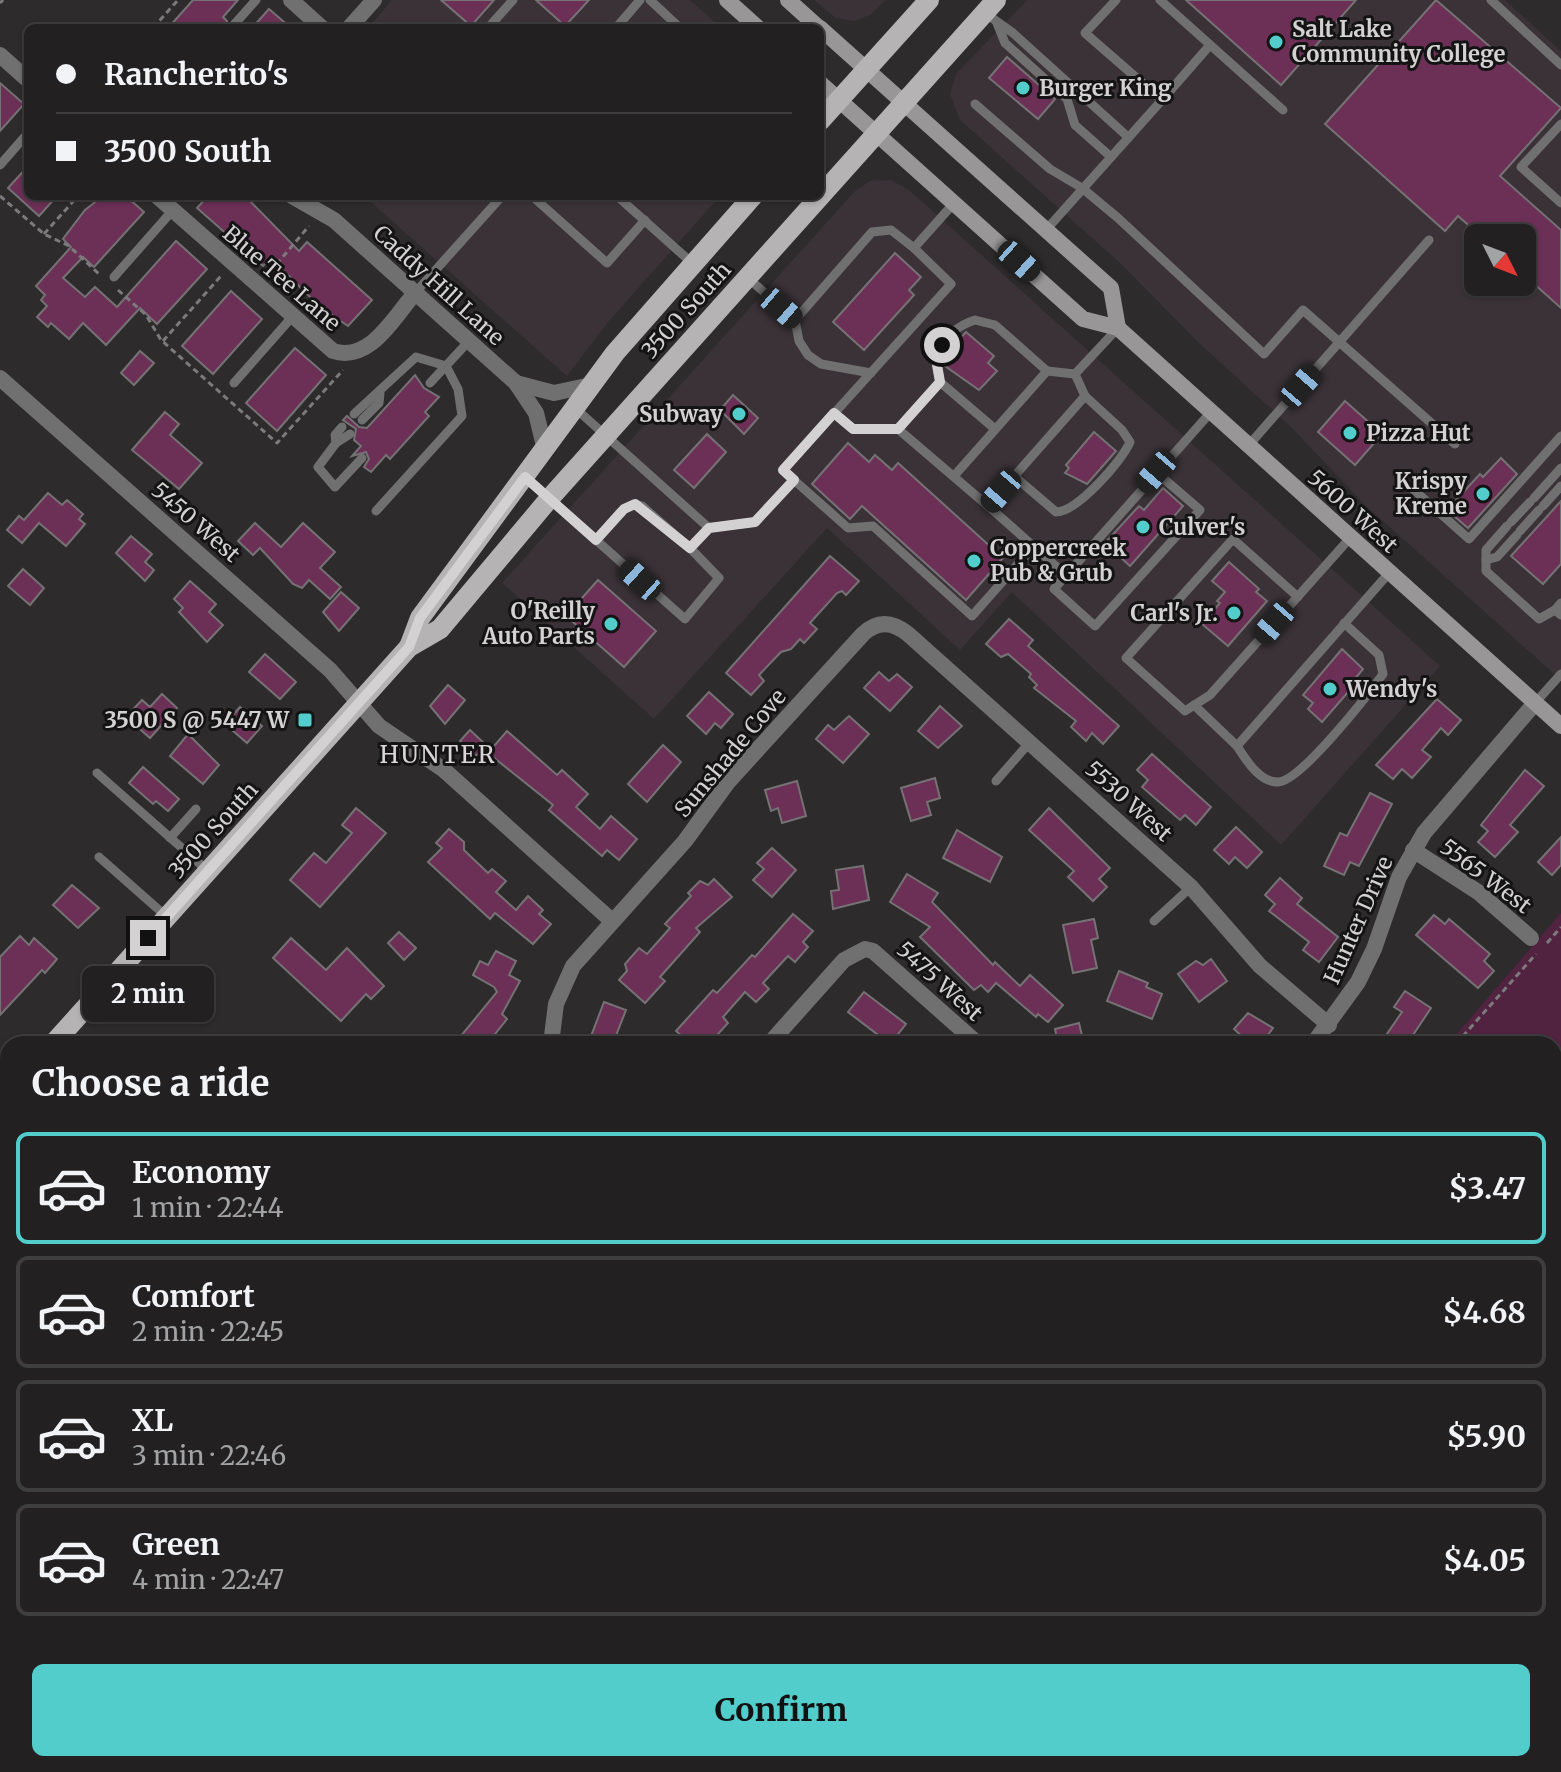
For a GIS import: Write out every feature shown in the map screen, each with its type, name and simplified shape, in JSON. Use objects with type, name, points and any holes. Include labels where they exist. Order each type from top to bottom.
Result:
[{"type":"main road","points":[[727,0],[754,24]]},
{"type":"main road","points":[[788,0],[815,24]]},
{"type":"main road","points":[[824,117],[929,0]]},
{"type":"main road","name":"3500 South","points":[[824,193],[903,103],[993,12]]},
{"type":"main road","points":[[824,32],[1111,288],[1118,328]]},
{"type":"main road","name":"5600 West","points":[[824,87],[1083,319],[1118,328],[1561,726]]},
{"type":"main road","name":"3500 South","points":[[409,647],[420,618],[591,385],[692,263],[749,200]]},
{"type":"main road","name":"3500 South","points":[[60,1036],[409,647],[440,629],[549,499],[817,200]]},
{"type":"street","points":[[291,0],[318,24]]},
{"type":"street","points":[[353,24],[374,0]]},
{"type":"street","points":[[0,55],[24,76]]},
{"type":"street","name":"Blue Tee Lane","points":[[162,200],[328,348],[352,354],[372,344],[415,293]]},
{"type":"street","name":"Caddy Hill Lane","points":[[299,200],[334,220],[516,383],[536,413],[545,450]]},
{"type":"street","name":"5450 West","points":[[0,378],[330,670],[379,726],[453,777],[612,921]]},
{"type":"street","name":"Caddy Hill Lane","points":[[516,383],[554,393],[591,385]]},
{"type":"street","name":"5530 West","points":[[888,624],[908,634],[1191,887],[1260,966],[1329,1025]]},
{"type":"street","name":"Sunshade Cove","points":[[551,1036],[563,984],[573,966],[694,830],[728,782],[863,634],[875,625],[888,624]]},
{"type":"street","name":"Hunter Drive","points":[[1320,1036],[1368,964],[1395,885],[1413,850],[1444,805],[1535,703]]},
{"type":"street","name":"5565 West","points":[[1413,850],[1478,892],[1531,938]]},
{"type":"street","name":"5475 West","points":[[776,1036],[844,960],[858,951],[873,951],[969,1036]]},
{"type":"lane","points":[[235,24],[256,0]]},
{"type":"lane","points":[[492,24],[513,0]]},
{"type":"lane","points":[[619,24],[640,0]]},
{"type":"lane","points":[[650,0],[676,24]]},
{"type":"lane","points":[[1116,0],[1085,33],[1162,100]]},
{"type":"lane","points":[[1160,0],[1283,110]]},
{"type":"lane","points":[[1491,0],[1561,65]]},
{"type":"lane","points":[[993,12],[1128,137]]},
{"type":"lane","points":[[993,12],[1005,43],[1067,99],[1075,125],[1111,157]]},
{"type":"lane","points":[[1046,230],[1210,45]]},
{"type":"lane","points":[[975,104],[1050,169],[1082,188],[1264,354],[1303,310],[1455,444]]},
{"type":"lane","points":[[1561,124],[1521,167],[1561,203]]},
{"type":"lane","points":[[0,165],[24,138]]},
{"type":"lane","points":[[415,293],[498,200]]},
{"type":"lane","points":[[536,200],[607,263],[645,220]]},
{"type":"lane","points":[[622,200],[692,263]]},
{"type":"lane","points":[[914,248],[954,203]]},
{"type":"lane","points":[[112,280],[173,210]]},
{"type":"lane","points":[[795,320],[872,232],[891,230],[914,248],[951,284],[783,470],[848,528],[873,526],[972,616],[1034,546]]},
{"type":"lane","points":[[1248,446],[1429,240]]},
{"type":"lane","points":[[748,278],[795,320],[799,341],[808,355],[821,364],[871,373]]},
{"type":"lane","points":[[234,383],[292,317]]},
{"type":"lane","points":[[995,429],[940,382],[936,359],[939,350],[958,328],[975,320],[995,325],[1047,371],[1075,374]]},
{"type":"lane","points":[[1075,374],[1118,328]]},
{"type":"lane","points":[[430,383],[469,341]]},
{"type":"lane","points":[[358,417],[379,403],[380,393],[407,361],[416,357],[446,366],[458,389],[462,416],[376,511]]},
{"type":"lane","points":[[954,476],[1047,371]]},
{"type":"lane","points":[[1014,476],[1056,512],[1069,511],[1130,442],[1122,430],[1085,396],[1075,374]]},
{"type":"lane","points":[[898,429],[940,382]]},
{"type":"lane","points":[[988,506],[1085,396]]},
{"type":"lane","points":[[575,408],[709,528]]},
{"type":"lane","points":[[1156,472],[1200,510],[1095,626],[1054,589],[1156,472],[1211,412]]},
{"type":"lane","points":[[834,413],[853,429],[898,429],[1066,575]]},
{"type":"lane","points":[[346,431],[335,435],[336,443],[318,467],[335,487],[362,458]]},
{"type":"lane","points":[[1414,490],[1469,539],[1561,436]]},
{"type":"lane","points":[[1559,609],[1539,619],[1529,614],[1486,571],[1486,550],[1561,468]]},
{"type":"lane","points":[[525,477],[685,619],[719,578],[690,548],[635,504],[624,509],[596,540]]},
{"type":"lane","points":[[690,548],[709,528],[755,522],[794,480]]},
{"type":"lane","points":[[1486,560],[1497,557],[1561,486]]},
{"type":"lane","points":[[1298,597],[1233,539],[1126,658],[1185,711],[1210,695],[1298,597],[1350,538]]},
{"type":"lane","points":[[1237,746],[1389,573]]},
{"type":"lane","points":[[1194,705],[1237,746],[1260,775],[1274,783],[1283,782],[1297,774],[1383,674],[1383,661],[1344,623]]},
{"type":"lane","points":[[1535,703],[1561,674]]},
{"type":"lane","points":[[996,781],[1030,742]]},
{"type":"lane","points":[[97,773],[208,871]]},
{"type":"lane","points":[[170,838],[196,809]]},
{"type":"lane","points":[[99,857],[167,917]]},
{"type":"lane","points":[[1154,921],[1191,887]]},
{"type":"path","points":[[157,24],[178,0]]},
{"type":"path","points":[[0,196],[44,234],[69,246],[101,275]]},
{"type":"path","points":[[44,234],[74,200]]},
{"type":"path","points":[[267,274],[309,226]]},
{"type":"path","points":[[163,341],[223,273]]},
{"type":"path","points":[[112,280],[146,315],[163,341],[277,443],[345,367]]},
{"type":"path","points":[[1463,1036],[1561,927]]},
{"type":"shaded area","points":[[392,0],[690,0],[717,24],[371,24]]},
{"type":"shaded area","points":[[814,0],[886,0],[870,15],[854,21],[836,18]]},
{"type":"shaded area","points":[[1027,0],[1505,0],[1561,51],[1561,680],[1365,505],[1291,427],[1199,343],[1120,263],[960,120],[950,94],[956,74]]},
{"type":"shaded area","points":[[891,180],[909,190],[1440,666],[1281,845],[1012,592],[960,650],[827,528],[654,719],[502,583],[855,191],[870,181]]},
{"type":"shaded area","points":[[369,200],[716,200],[609,321],[567,376]]},
{"type":"shaded area","points":[[1561,913],[1561,1036],[1455,1036]]},
{"type":"building","points":[[193,0],[238,0],[223,17],[226,24],[172,24]]},
{"type":"building","points":[[441,0],[494,0],[473,24],[469,24]]},
{"type":"building","points":[[536,0],[589,0],[567,24],[563,24]]},
{"type":"building","name":"Salt Lake Community College","points":[[1186,0],[1356,0],[1281,85]]},
{"type":"building","points":[[1436,0],[1561,108],[1500,176],[1561,230],[1561,308],[1536,286],[1536,224],[1467,224],[1458,216],[1445,231],[1325,124]]},
{"type":"building","points":[[269,9],[286,24],[256,24]]},
{"type":"building","name":"Burger King","points":[[1007,57],[1055,99],[1038,119],[989,78]]},
{"type":"building","points":[[0,83],[24,104],[0,131]]},
{"type":"building","points":[[24,170],[24,200],[53,200],[39,216],[8,188]]},
{"type":"building","points":[[98,200],[130,200],[144,212],[94,267],[83,257],[63,278],[85,297],[95,287],[117,307],[176,241],[207,269],[157,324],[140,308],[106,345],[83,323],[69,339],[51,323],[48,327],[37,317],[47,306],[41,300],[45,295],[36,286],[71,247],[63,239],[85,210]]},
{"type":"building","points":[[204,200],[249,200],[299,251],[307,242],[372,300],[348,326],[319,306],[271,258],[263,266],[197,208]]},
{"type":"building","points":[[895,253],[921,277],[909,290],[914,295],[864,350],[833,322]]},
{"type":"building","points":[[231,291],[262,319],[213,374],[182,346]]},
{"type":"building","points":[[966,332],[994,356],[988,363],[997,371],[979,390],[945,366],[948,363],[943,357]]},
{"type":"building","points":[[295,348],[326,375],[277,431],[246,403]]},
{"type":"building","points":[[140,351],[154,363],[134,385],[121,373]]},
{"type":"building","points":[[415,375],[424,388],[439,397],[425,412],[429,416],[390,459],[386,455],[371,472],[364,467],[369,459],[366,452],[352,456],[361,446],[354,440],[356,429],[343,420],[347,416],[359,427],[367,428]]},
{"type":"building","name":"Subway","points":[[733,395],[758,418],[744,434],[720,410]]},
{"type":"building","name":"Pizza Hut","points":[[1345,401],[1382,434],[1355,465],[1318,432]]},
{"type":"building","points":[[165,412],[179,424],[170,435],[202,463],[179,489],[132,450]]},
{"type":"building","points":[[1094,432],[1116,451],[1087,484],[1065,473],[1069,468],[1066,465]]},
{"type":"building","points":[[707,434],[726,452],[694,488],[674,470]]},
{"type":"building","points":[[848,443],[869,462],[875,455],[892,470],[898,463],[1003,558],[966,600],[862,506],[850,519],[812,484]]},
{"type":"building","name":"Krispy Kreme","points":[[1501,458],[1517,474],[1468,528],[1447,510],[1480,474],[1483,477]]},
{"type":"building","name":"Culver's","points":[[1163,488],[1183,506],[1130,566],[1105,543],[1139,506],[1144,510]]},
{"type":"building","points":[[48,493],[62,505],[67,500],[83,514],[79,519],[85,524],[66,546],[39,523],[22,543],[7,530],[19,516],[24,520]]},
{"type":"building","points":[[1561,501],[1561,564],[1543,584],[1511,556]]},
{"type":"building","points":[[255,523],[281,547],[303,523],[335,552],[320,568],[341,587],[330,599],[309,580],[302,588],[293,584],[260,548],[253,555],[238,541]]},
{"type":"building","points":[[131,536],[152,554],[145,562],[154,570],[145,581],[116,553]]},
{"type":"building","points":[[830,556],[859,581],[846,595],[842,591],[837,593],[810,623],[817,629],[804,643],[800,639],[791,649],[781,652],[759,675],[764,681],[751,695],[726,673]]},
{"type":"building","name":"Carl's Jr.","points":[[1229,562],[1259,589],[1256,592],[1267,601],[1228,646],[1202,624],[1225,592],[1212,581]]},
{"type":"building","points":[[23,569],[44,588],[30,605],[8,586]]},
{"type":"building","name":"O'Reilly Auto Parts","points":[[598,580],[656,631],[624,667],[566,616]]},
{"type":"building","points":[[190,581],[216,604],[209,612],[223,625],[207,642],[179,612],[183,608],[174,599]]},
{"type":"building","points":[[341,592],[359,608],[339,631],[323,612]]},
{"type":"building","points":[[1009,619],[1033,640],[1028,646],[1119,726],[1103,744],[1092,733],[1086,741],[1071,727],[1076,721],[1034,688],[1037,685],[1029,677],[1031,674],[1008,654],[1001,657],[986,644]]},
{"type":"building","name":"Wendy's","points":[[1342,649],[1363,669],[1353,681],[1356,683],[1322,722],[1308,709],[1313,703],[1303,695]]},
{"type":"building","points":[[265,654],[296,682],[280,699],[249,672]]},
{"type":"building","points":[[879,672],[889,681],[897,674],[912,687],[890,711],[864,688]]},
{"type":"building","points":[[448,685],[465,700],[445,724],[430,706]]},
{"type":"building","points":[[709,692],[733,714],[721,728],[715,723],[706,734],[687,716]]},
{"type":"building","points":[[162,694],[177,708],[150,738],[126,717],[142,700],[150,707]]},
{"type":"building","points":[[1437,699],[1461,720],[1448,735],[1441,728],[1422,750],[1431,757],[1412,778],[1402,769],[1393,779],[1376,765]]},
{"type":"building","points":[[940,706],[962,726],[938,748],[918,731]]},
{"type":"building","points":[[240,707],[262,726],[247,743],[225,724]]},
{"type":"building","points":[[849,716],[869,734],[843,763],[816,739],[828,725],[834,730]]},
{"type":"building","points":[[470,730],[486,745],[476,756],[460,741]]},
{"type":"building","points":[[507,731],[557,775],[562,770],[588,794],[576,807],[600,829],[611,816],[637,839],[619,860],[607,850],[602,856],[549,810],[553,805],[488,753]]},
{"type":"building","points":[[188,734],[219,765],[203,784],[170,756]]},
{"type":"building","points":[[663,745],[681,762],[647,802],[628,784]]},
{"type":"building","points":[[1152,754],[1211,807],[1196,825],[1185,815],[1180,820],[1142,787],[1148,780],[1137,770]]},
{"type":"building","points":[[143,767],[179,799],[168,811],[156,801],[153,804],[129,783]]},
{"type":"building","points":[[1525,770],[1544,786],[1510,825],[1518,832],[1495,857],[1478,842],[1488,831],[1481,825]]},
{"type":"building","points":[[935,778],[940,798],[927,802],[931,815],[911,821],[901,788]]},
{"type":"building","points":[[797,781],[806,816],[782,823],[778,808],[771,811],[765,790]]},
{"type":"building","points":[[1370,793],[1392,804],[1359,866],[1350,862],[1344,875],[1324,866],[1340,833],[1347,836]]},
{"type":"building","points":[[356,808],[386,833],[320,907],[290,880],[314,853],[326,863],[352,833],[342,825]]},
{"type":"building","points":[[1049,808],[1110,868],[1099,879],[1107,887],[1093,901],[1068,877],[1074,871],[1029,830]]},
{"type":"building","points":[[1236,827],[1262,852],[1247,868],[1235,857],[1229,864],[1214,850]]},
{"type":"building","points":[[449,829],[464,842],[464,850],[488,873],[492,869],[506,881],[496,892],[516,910],[528,896],[543,910],[539,914],[551,924],[533,944],[495,913],[490,919],[428,862],[442,848],[436,843]]},
{"type":"building","points":[[957,830],[1002,857],[990,882],[943,858]]},
{"type":"building","points":[[1561,837],[1561,865],[1552,875],[1538,862]]},
{"type":"building","points":[[772,848],[796,870],[772,897],[753,880],[764,869],[757,863]]},
{"type":"building","points":[[863,866],[869,900],[833,909],[831,891],[839,890],[836,870]]},
{"type":"building","points":[[907,874],[938,893],[932,902],[993,965],[995,962],[1020,986],[1030,975],[1063,1005],[1048,1022],[1038,1014],[1036,1017],[996,983],[988,992],[981,985],[974,990],[920,937],[930,927],[890,902]]},
{"type":"building","points":[[1280,878],[1302,898],[1297,904],[1338,937],[1319,962],[1303,950],[1309,942],[1269,911],[1275,904],[1265,895]]},
{"type":"building","points":[[714,879],[732,897],[696,928],[700,932],[660,977],[665,981],[645,1003],[619,980],[627,971],[625,964],[639,948],[647,954],[670,928],[665,924],[691,896],[688,893],[700,881],[708,885]]},
{"type":"building","points":[[72,885],[99,908],[78,928],[53,905]]},
{"type":"building","points":[[793,914],[813,931],[803,942],[808,947],[795,962],[788,956],[763,983],[769,989],[756,1002],[745,992],[723,1017],[728,1023],[716,1036],[682,1036],[676,1031],[713,990],[717,993],[752,955],[755,957]]},
{"type":"building","points":[[1434,915],[1445,924],[1449,919],[1490,954],[1484,961],[1494,971],[1478,988],[1416,935]]},
{"type":"building","points":[[1094,919],[1098,938],[1091,940],[1097,968],[1073,973],[1063,925]]},
{"type":"building","points":[[399,932],[416,948],[404,960],[388,943]]},
{"type":"building","points":[[20,936],[29,945],[34,938],[57,959],[45,973],[42,970],[0,1015],[0,957]]},
{"type":"building","points":[[291,938],[326,970],[347,948],[384,986],[371,999],[366,994],[341,1021],[273,958]]},
{"type":"building","points":[[496,951],[516,961],[509,975],[520,981],[502,1014],[507,1019],[493,1036],[461,1036],[497,992],[473,975],[480,961],[488,965]]},
{"type":"building","points":[[1211,959],[1227,981],[1199,1002],[1178,974],[1196,961],[1203,965]]},
{"type":"building","points":[[1119,971],[1148,983],[1146,987],[1162,994],[1152,1019],[1107,1001]]},
{"type":"building","points":[[1405,991],[1431,1008],[1412,1036],[1386,1036],[1402,1012],[1394,1007]]},
{"type":"building","points":[[864,992],[906,1024],[896,1036],[880,1036],[848,1012]]},
{"type":"building","points":[[604,1002],[626,1010],[616,1036],[591,1036]]},
{"type":"building","points":[[1248,1013],[1273,1028],[1267,1036],[1241,1036],[1234,1029]]},
{"type":"building","points":[[1079,1023],[1082,1036],[1056,1036],[1055,1029]]},
{"type":"place","name":"Salt Lake Community College","points":[[1276,42]]},
{"type":"place","name":"Burger King","points":[[1023,88]]},
{"type":"place","name":"Subway","points":[[739,414]]},
{"type":"place","name":"Pizza Hut","points":[[1350,433]]},
{"type":"place","name":"Krispy Kreme","points":[[1483,494]]},
{"type":"place","name":"Culver's","points":[[1143,527]]},
{"type":"place","name":"Coppercreek Pub & Grub","points":[[974,561]]},
{"type":"place","name":"Carl's Jr.","points":[[1234,613]]},
{"type":"place","name":"O'Reilly Auto Parts","points":[[611,624]]},
{"type":"place","name":"Wendy's","points":[[1330,689]]},
{"type":"place","name":"3500 S @ 5447 W","points":[[305,720]]},
{"type":"district","name":"HUNTER","points":[[438,754]]},
{"type":"route","points":[[148,938],[409,647],[420,618],[525,477],[596,540],[624,509],[635,504],[642,506],[690,548],[709,528],[755,522],[794,480],[783,470],[834,413],[853,429],[898,429],[940,382],[936,359],[942,345]]}]
